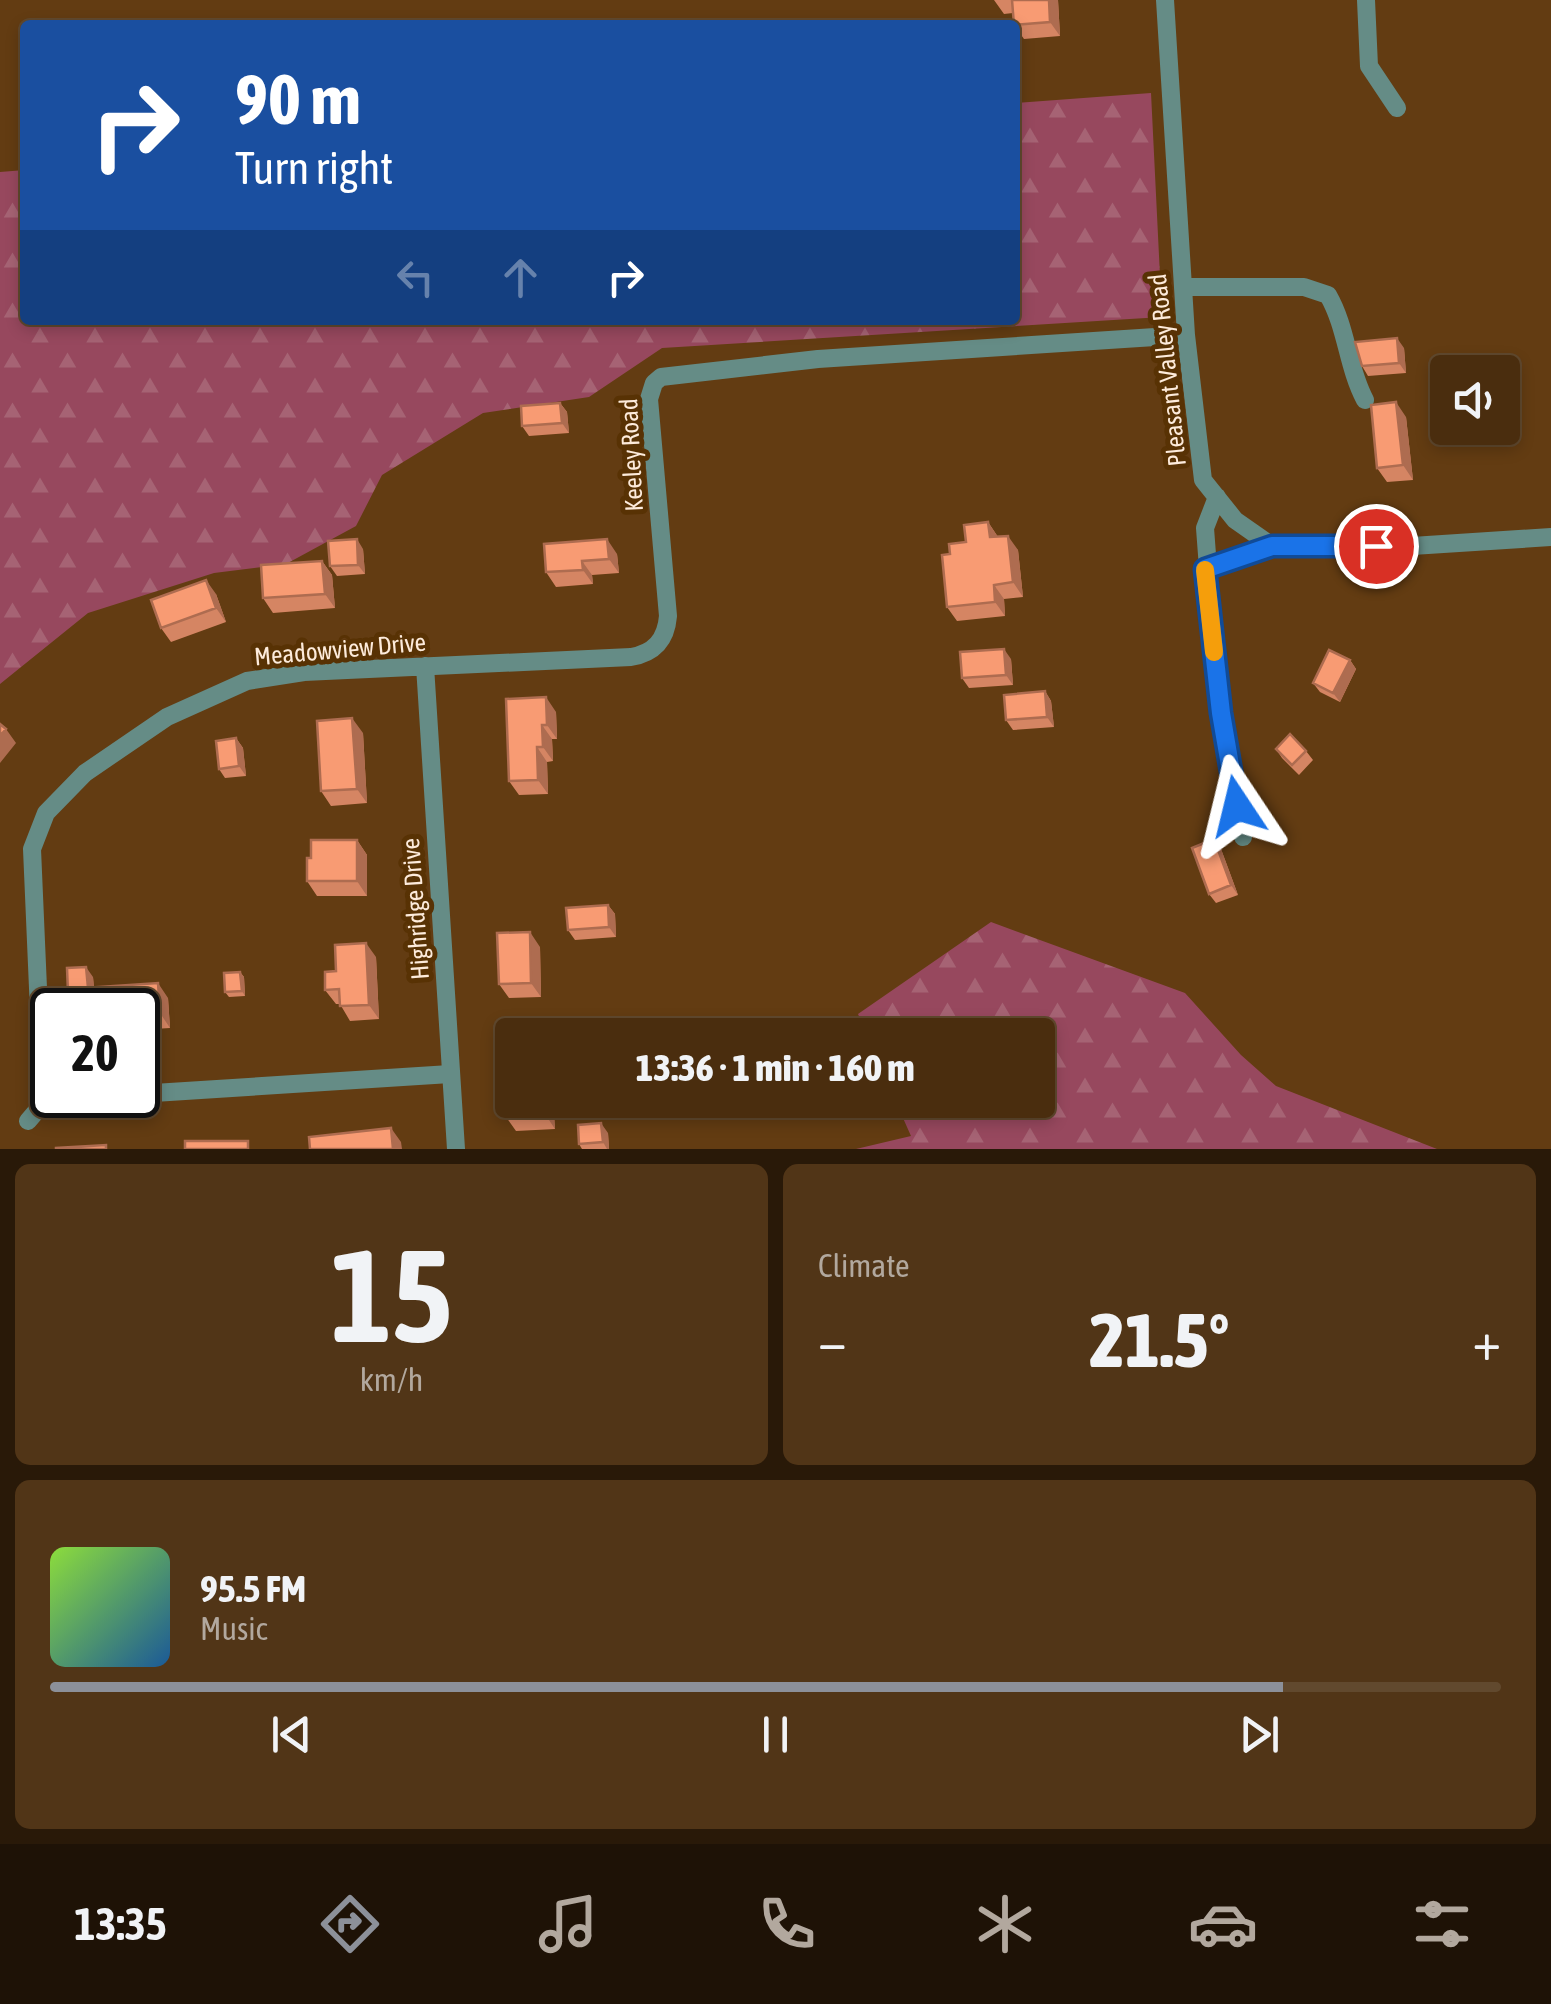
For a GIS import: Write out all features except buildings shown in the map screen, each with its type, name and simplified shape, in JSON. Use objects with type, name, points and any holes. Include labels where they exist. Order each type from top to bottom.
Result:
[{"type":"street","name":"Pleasant Valley Road","points":[[1165,0],[1186,335],[1203,480],[1235,520],[1272,546]]},
{"type":"street","points":[[1366,0],[1370,66],[1397,108]]},
{"type":"street","points":[[1183,287],[1304,287],[1328,295],[1344,332],[1350,370],[1365,400]]},
{"type":"street","name":"Keeley Road","points":[[662,640],[667,630],[668,601],[649,399],[654,383],[661,378],[818,359],[1186,335]]},
{"type":"street","points":[[1216,497],[1205,528],[1208,568],[1221,713],[1243,837]]},
{"type":"street","points":[[1208,568],[1272,546],[1412,546],[1551,537]]},
{"type":"street","name":"Meadowview Drive","points":[[37,988],[30,870],[38,829],[56,799],[86,772],[167,717],[247,680],[304,672],[631,657],[644,655],[662,640]]},
{"type":"street","name":"Highridge Drive","points":[[425,666],[456,1149]]},
{"type":"street","points":[[160,1093],[450,1074]]},
{"type":"green space","points":[[1151,93],[1162,317],[662,348],[589,397],[483,413],[382,475],[356,526],[286,564],[214,573],[88,613],[0,684],[0,172],[20,170],[20,325],[1020,325],[1020,103]]},
{"type":"green space","points":[[991,922],[1185,993],[1241,1055],[1276,1086],[1437,1149],[856,1149],[911,1136],[903,1118],[1055,1118],[1055,1018],[860,1018],[858,1014]]},
{"type":"slow traffic","points":[[1205,570],[1214,652]]},
{"type":"route","points":[[1237,806],[1221,713],[1205,569],[1272,546],[1376,546]]}]
